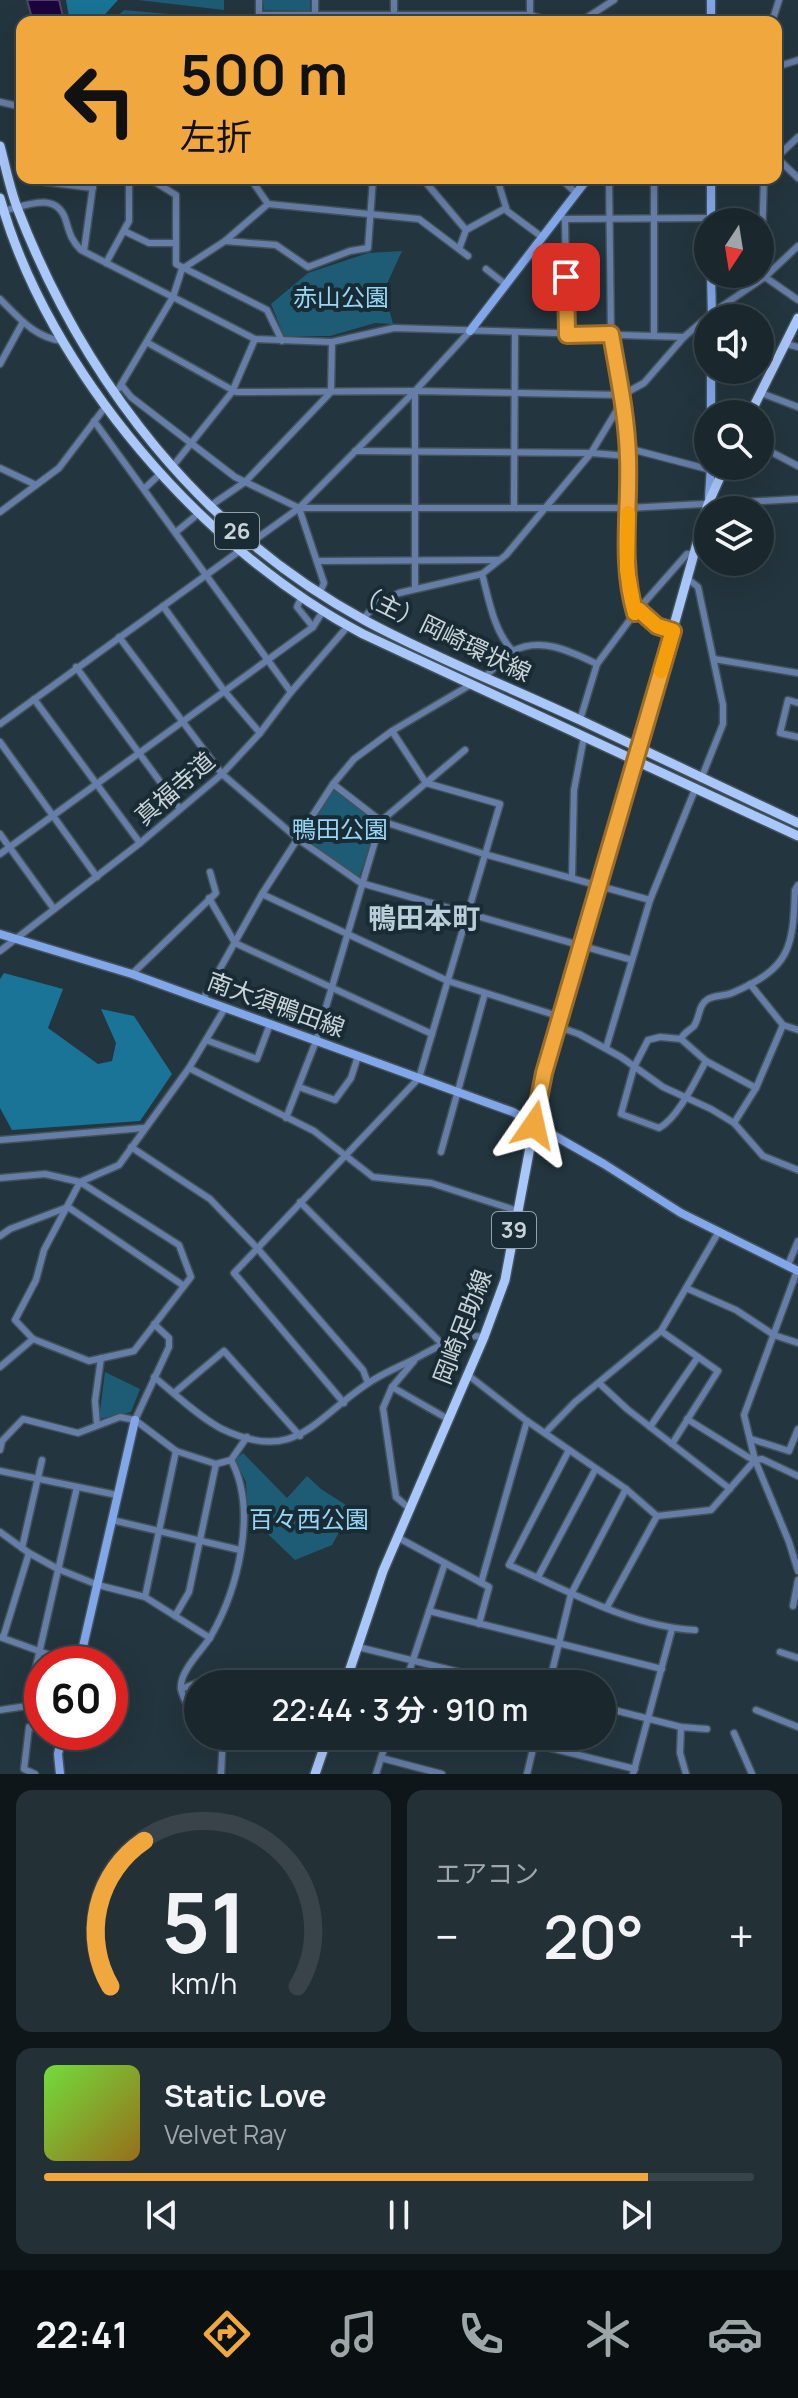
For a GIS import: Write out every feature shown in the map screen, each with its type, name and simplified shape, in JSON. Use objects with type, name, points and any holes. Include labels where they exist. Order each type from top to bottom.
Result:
[{"type":"main road","name":"（主）岡崎環状線","points":[[0,146],[17,208],[67,319],[172,466],[250,542],[363,619],[412,645],[639,748],[798,836]]},
{"type":"main road","name":"（主）岡崎環状線","points":[[0,198],[2,212],[40,299],[63,341],[106,406],[160,474],[238,550],[301,598],[348,626],[635,760],[798,823]]},
{"type":"main road","points":[[757,400],[798,318]]},
{"type":"main road","name":"岡崎足助線","points":[[350,1670],[383,1571],[484,1337],[505,1280],[544,1073],[694,558]]},
{"type":"main road","points":[[315,1774],[323,1750]]},
{"type":"street","points":[[315,0],[315,15]]},
{"type":"street","points":[[530,0],[530,15]]},
{"type":"street","points":[[588,16],[609,1]]},
{"type":"street","points":[[301,16],[335,16]]},
{"type":"street","points":[[496,16],[533,16]]},
{"type":"street","points":[[782,152],[798,137]]},
{"type":"street","points":[[782,163],[798,178]]},
{"type":"street","points":[[61,184],[93,188]]},
{"type":"street","points":[[84,251],[93,184]]},
{"type":"street","points":[[106,263],[129,221],[129,184]]},
{"type":"street","points":[[158,184],[176,195],[176,264],[267,310],[282,341]]},
{"type":"street","points":[[254,184],[268,204]]},
{"type":"street","points":[[225,241],[276,245],[308,267],[350,251],[368,248],[373,184]]},
{"type":"street","points":[[428,184],[466,230]]},
{"type":"street","points":[[499,184],[506,208],[542,237]]},
{"type":"street","points":[[566,184],[576,193]]},
{"type":"street","points":[[0,724],[299,508],[470,331],[542,237],[562,217],[583,184]]},
{"type":"street","points":[[609,184],[611,334],[628,452],[627,570],[637,612],[657,626],[673,631]]},
{"type":"street","points":[[654,184],[654,336]]},
{"type":"street","points":[[711,184],[711,208]]},
{"type":"street","points":[[763,208],[764,184]]},
{"type":"street","points":[[2,212],[41,201],[52,204],[63,213],[72,241],[84,251],[255,339],[332,342],[394,328],[684,337]]},
{"type":"street","points":[[468,256],[419,219],[268,204],[225,241],[182,269],[173,297],[118,390],[245,482],[299,508],[628,508],[694,505]]},
{"type":"street","points":[[459,249],[466,230],[506,208]]},
{"type":"street","points":[[562,217],[694,220]]},
{"type":"street","points":[[562,217],[567,335]]},
{"type":"street","points":[[124,231],[149,243],[176,243]]},
{"type":"street","points":[[774,269],[798,246]]},
{"type":"street","points":[[486,269],[505,284]]},
{"type":"street","points":[[774,283],[798,300]]},
{"type":"street","points":[[727,304],[750,288]]},
{"type":"street","points":[[0,299],[23,322],[49,339],[63,341]]},
{"type":"street","points":[[0,315],[7,306]]},
{"type":"street","points":[[0,364],[23,322]]},
{"type":"street","points":[[363,619],[377,603],[415,589],[482,574],[506,555],[591,453],[622,397],[644,383],[694,329]]},
{"type":"street","points":[[514,506],[515,333]]},
{"type":"street","points":[[172,466],[232,392],[255,339]]},
{"type":"street","points":[[210,506],[245,482],[331,392],[332,342]]},
{"type":"street","points":[[148,343],[232,392],[514,392],[622,397]]},
{"type":"street","points":[[786,344],[798,347]]},
{"type":"street","points":[[415,391],[415,589]]},
{"type":"street","points":[[761,393],[798,407]]},
{"type":"street","points":[[0,512],[59,468],[106,406]]},
{"type":"street","points":[[94,421],[291,692]]},
{"type":"street","points":[[355,451],[515,454],[628,452],[694,465]]},
{"type":"street","points":[[774,453],[798,466]]},
{"type":"street","points":[[0,468],[36,485]]},
{"type":"street","points":[[144,489],[160,474]]},
{"type":"street","points":[[774,500],[798,499]]},
{"type":"street","points":[[299,508],[324,583],[320,592]]},
{"type":"street","points":[[176,532],[198,514]]},
{"type":"street","points":[[580,720],[597,664],[687,554],[694,554]]},
{"type":"street","points":[[318,561],[498,560]]},
{"type":"street","points":[[482,574],[496,621],[505,643],[513,651]]},
{"type":"street","points":[[606,1048],[650,900],[723,724],[714,659],[698,587],[688,579]]},
{"type":"street","points":[[301,598],[297,607],[313,627]]},
{"type":"street","points":[[163,606],[225,692],[260,733]]},
{"type":"street","points":[[0,854],[313,627],[323,611]]},
{"type":"street","name":"真福寺道","points":[[0,951],[7,936],[54,909],[97,877],[222,774],[348,626]]},
{"type":"street","points":[[119,637],[222,774],[298,839],[361,883],[632,960]]},
{"type":"street","points":[[485,677],[513,651],[542,644],[569,651],[597,664]]},
{"type":"street","points":[[714,659],[798,673]]},
{"type":"street","points":[[76,667],[180,809]]},
{"type":"street","points":[[203,999],[262,894],[333,784],[354,759],[392,731],[470,685]]},
{"type":"street","points":[[34,699],[140,843]]},
{"type":"street","points":[[798,703],[788,700],[780,733],[798,739]]},
{"type":"street","points":[[344,1403],[234,1273],[419,1078],[500,804],[426,783],[392,731]]},
{"type":"street","points":[[572,877],[574,790],[584,737]]},
{"type":"street","points":[[0,742],[97,877]]},
{"type":"street","points":[[286,1118],[316,1041],[381,821],[465,750]]},
{"type":"street","points":[[333,784],[381,821],[484,854],[650,900]]},
{"type":"street","points":[[0,834],[54,909]]},
{"type":"street","points":[[132,974],[216,893],[210,872]]},
{"type":"street","points":[[681,1039],[695,1025],[701,1005],[711,997],[728,995],[772,971],[788,950],[798,885]]},
{"type":"street","points":[[262,894],[448,981],[560,1022],[606,1048],[663,1087],[734,1123],[763,1156],[798,1170]]},
{"type":"street","points":[[209,898],[235,943],[432,1034]]},
{"type":"street","points":[[0,926],[7,936]]},
{"type":"street","name":"南大須鴨田線","points":[[7,936],[132,974],[513,1112],[718,1233],[798,1271]]},
{"type":"street","points":[[750,984],[783,1025],[798,1030]]},
{"type":"street","points":[[441,1152],[485,993]]},
{"type":"street","points":[[0,1178],[45,1174],[80,1182],[179,1245],[191,1277],[134,1351],[89,1361],[33,1339],[15,1320],[36,1280],[44,1250],[80,1182],[119,1165],[189,1068],[225,1008]]},
{"type":"street","points":[[206,1040],[257,1059],[270,1024]]},
{"type":"street","points":[[734,1123],[756,1088],[783,1025]]},
{"type":"street","points":[[706,1061],[686,1098],[665,1125],[659,1128],[621,1114],[634,1067],[648,1040],[660,1037],[681,1039],[706,1061],[756,1088]]},
{"type":"street","points":[[299,1087],[335,1100],[351,1078],[358,1056]]},
{"type":"street","points":[[189,1068],[314,1131],[373,1177],[431,1183],[518,1211]]},
{"type":"street","points":[[0,1140],[144,1128]]},
{"type":"street","points":[[131,1147],[210,1199],[363,1370],[368,1383]]},
{"type":"street","points":[[300,1202],[442,1344]]},
{"type":"street","points":[[0,1236],[10,1229],[68,1207]]},
{"type":"street","points":[[68,1207],[184,1286]]},
{"type":"street","points":[[545,1433],[566,1410],[661,1331],[718,1233]]},
{"type":"street","points":[[788,1265],[798,1241]]},
{"type":"street","points":[[798,1271],[744,1415],[755,1460],[798,1571]]},
{"type":"street","points":[[686,1288],[736,1310],[774,1335],[798,1343]]},
{"type":"street","points":[[82,1646],[135,1420],[169,1347],[169,1338],[154,1324]]},
{"type":"street","points":[[661,1331],[718,1371],[672,1444]]},
{"type":"street","points":[[154,1377],[221,1428],[247,1437],[282,1442],[300,1436],[368,1383],[442,1344],[470,1334],[484,1337]]},
{"type":"street","points":[[0,1367],[33,1339]]},
{"type":"street","points":[[174,1393],[224,1351],[300,1436]]},
{"type":"street","points":[[410,1509],[396,1497],[383,1408],[392,1387],[418,1357]]},
{"type":"street","points":[[650,1427],[698,1357]]},
{"type":"street","points":[[97,1425],[95,1401],[101,1358]]},
{"type":"street","points":[[468,1375],[527,1421],[626,1489],[657,1516],[711,1510],[755,1460]]},
{"type":"street","points":[[599,1383],[730,1489]]},
{"type":"street","points":[[392,1387],[448,1419]]},
{"type":"street","points":[[0,1450],[2,1441],[23,1419],[78,1433],[120,1417],[135,1420],[176,1451],[216,1464],[231,1460],[247,1437]]},
{"type":"street","points":[[687,1419],[755,1460],[771,1463],[798,1476]]},
{"type":"street","points":[[481,1583],[527,1421]]},
{"type":"street","points":[[751,1439],[789,1451],[798,1429]]},
{"type":"street","points":[[569,1450],[509,1565],[607,1607],[672,1629],[695,1630]]},
{"type":"street","points":[[145,1597],[176,1451]]},
{"type":"street","points":[[22,1548],[42,1460]]},
{"type":"street","points":[[184,1695],[181,1689],[184,1676],[210,1638],[227,1605],[240,1550],[244,1496],[231,1460]]},
{"type":"street","points":[[175,1616],[189,1592],[216,1464]]},
{"type":"street","points":[[538,1577],[595,1470]]},
{"type":"street","points":[[0,1471],[117,1495]]},
{"type":"street","points":[[40,1646],[77,1487]]},
{"type":"street","points":[[552,1670],[571,1594],[626,1489]]},
{"type":"street","points":[[607,1607],[657,1516]]},
{"type":"street","points":[[112,1520],[240,1550]]},
{"type":"street","points":[[0,1532],[58,1569],[98,1585],[145,1597],[210,1638]]},
{"type":"street","points":[[397,1537],[489,1587],[479,1624]]},
{"type":"street","points":[[26,1646],[2,1637],[29,1553]]},
{"type":"street","points":[[410,1670],[445,1563]]},
{"type":"street","points":[[793,1606],[798,1580]]},
{"type":"street","points":[[429,1611],[662,1669]]},
{"type":"street","points":[[556,1750],[634,1771],[672,1629]]},
{"type":"street","points":[[358,1647],[450,1670]]},
{"type":"street","points":[[780,1652],[798,1658]]},
{"type":"street","points":[[0,1710],[24,1706]]},
{"type":"street","points":[[756,1710],[798,1727]]},
{"type":"street","points":[[616,1711],[681,1727],[707,1729]]},
{"type":"street","points":[[681,1727],[680,1753],[686,1774]]},
{"type":"street","points":[[734,1733],[752,1774]]},
{"type":"street","points":[[26,1750],[24,1769],[35,1774]]},
{"type":"street","points":[[59,1750],[60,1774]]},
{"type":"street","points":[[221,1774],[222,1750]]},
{"type":"street","points":[[376,1774],[384,1750]]},
{"type":"street","points":[[527,1774],[533,1750]]},
{"type":"street","points":[[381,1758],[442,1774]]},
{"type":"green space","points":[[138,0],[224,0],[224,10]]},
{"type":"green space","points":[[263,0],[310,0],[310,11],[264,10]]},
{"type":"green space","points":[[124,10],[191,16],[118,16]]},
{"type":"green space","name":"赤山公園","points":[[402,251],[384,290],[393,324],[375,323],[330,336],[284,336],[271,304],[308,273],[368,253]]},
{"type":"green space","name":"鴨田公園","points":[[334,788],[377,823],[359,878],[300,838]]},
{"type":"green space","points":[[105,1372],[140,1389],[131,1412],[99,1419]]},
{"type":"green space","name":"百々西公園","points":[[243,1453],[287,1498],[307,1476],[352,1509],[332,1545],[295,1560],[248,1515],[246,1482],[235,1460]]},
{"type":"shaded area","points":[[27,0],[59,0],[63,16],[31,16]]},
{"type":"shaded area","points":[[66,0],[118,0],[103,16],[69,16]]},
{"type":"shaded area","points":[[4,973],[63,989],[48,1028],[98,1064],[112,1061],[116,1043],[101,1009],[134,1016],[172,1074],[140,1121],[12,1130],[0,1108],[0,979]]},
{"type":"slow traffic","points":[[628,513],[625,534],[627,570],[635,613],[639,610],[657,626],[673,631],[661,671]]},
{"type":"district","name":"鴨田本町","points":[[424,918]]},
{"type":"route","points":[[534,1125],[544,1073],[673,631],[657,626],[639,610],[635,613],[628,582],[625,534],[628,456],[623,400],[611,334],[567,335],[566,277]]}]
